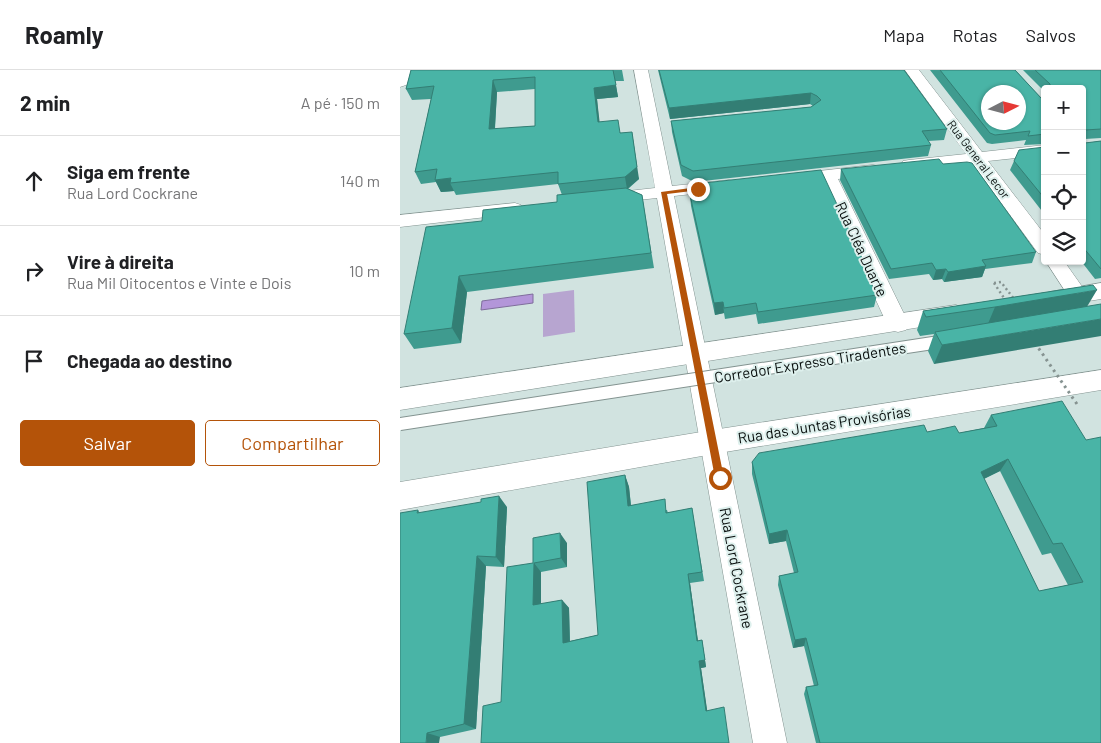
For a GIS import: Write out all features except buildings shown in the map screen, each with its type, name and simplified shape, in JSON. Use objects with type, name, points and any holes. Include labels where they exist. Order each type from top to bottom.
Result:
[{"type":"main road","points":[[405,76],[429,74]]},
{"type":"main road","points":[[1014,305],[1090,293]]},
{"type":"main road","points":[[400,399],[698,361],[898,324],[981,311]]},
{"type":"main road","name":"Rua das Juntas Provisórias","points":[[400,496],[711,433],[1101,380]]},
{"type":"street","name":"Rua Lord Cockrane","points":[[641,70],[770,743]]},
{"type":"street","name":"Rua General Lecor","points":[[912,70],[1041,244]]},
{"type":"street","points":[[651,127],[671,125]]},
{"type":"street","points":[[772,181],[1041,150]]},
{"type":"street","name":"Rua Cléa Duarte","points":[[827,175],[898,324]]},
{"type":"street","points":[[589,201],[744,184]]},
{"type":"street","points":[[400,222],[529,207]]},
{"type":"street","points":[[1058,265],[1090,293]]},
{"type":"lane","name":"Corredor Expresso Tiradentes","points":[[400,424],[954,340]]},
{"type":"path","points":[[1001,282],[1014,305],[994,283],[1001,282]]},
{"type":"path","points":[[1031,337],[1079,407]]},
{"type":"shaded area","points":[[574,290],[575,332],[543,337],[543,294]]},
{"type":"shaded area","points":[[533,294],[533,303],[481,310],[482,301]]},
{"type":"route","points":[[698,189],[664,192],[720,478]]}]
